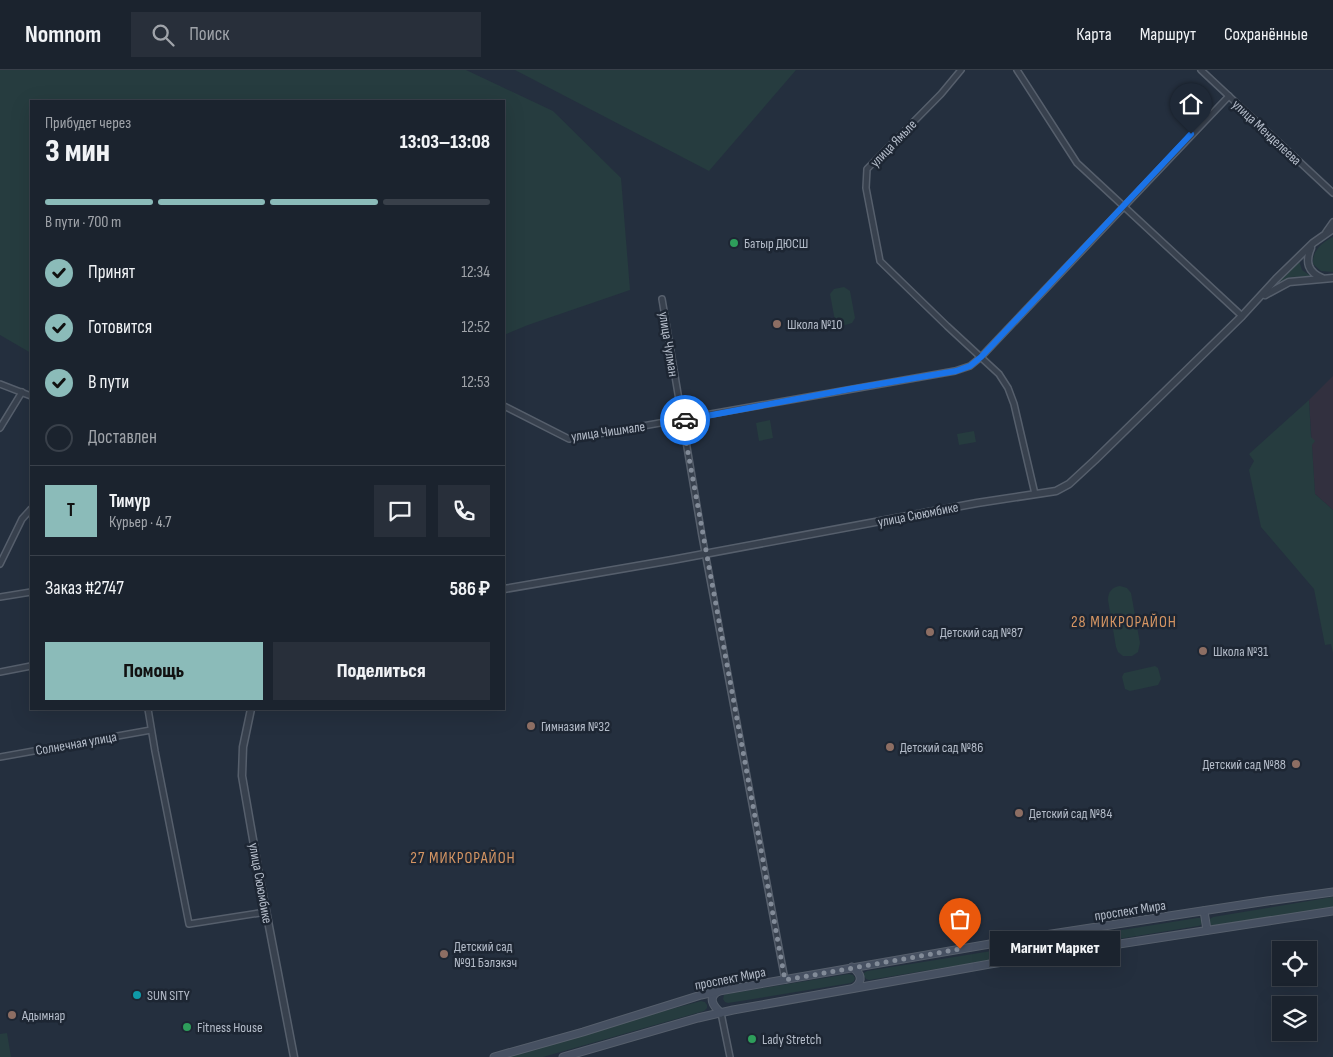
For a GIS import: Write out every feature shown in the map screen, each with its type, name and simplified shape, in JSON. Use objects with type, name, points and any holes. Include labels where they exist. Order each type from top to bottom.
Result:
[{"type":"main road","name":"проспект Мира","points":[[494,1057],[719,991],[852,967],[1333,892]]},
{"type":"main road","points":[[1204,911],[1207,930]]},
{"type":"main road","points":[[563,1057],[721,1013],[990,964],[1333,912]]},
{"type":"main road","points":[[852,967],[859,973],[861,978],[859,984],[854,988]]},
{"type":"main road","points":[[719,991],[713,995],[712,1001],[715,1008],[721,1013]]},
{"type":"street","name":"улица Ямьле","points":[[961,70],[941,94],[868,169],[866,188],[880,261],[981,357]]},
{"type":"street","points":[[1017,70],[1077,162],[1242,316]]},
{"type":"street","name":"улица Менделеева","points":[[1201,70],[1333,193]]},
{"type":"street","name":"улица Чишмале","points":[[505,407],[569,439],[956,371],[970,366],[981,357],[1229,96]]},
{"type":"street","points":[[1325,234],[1333,222]]},
{"type":"street","points":[[1260,298],[1276,279],[1313,243],[1333,230]]},
{"type":"street","points":[[1313,243],[1307,262],[1315,274],[1324,278]]},
{"type":"street","points":[[1260,298],[1289,282],[1333,278]]},
{"type":"street","name":"улица Сююмбике","points":[[505,588],[706,554],[977,503],[1056,491],[1069,484],[1096,460],[1260,298]]},
{"type":"street","name":"улица Чулман","points":[[662,299],[706,554],[785,980]]},
{"type":"street","points":[[981,357],[999,374],[1008,388],[1014,404],[1035,494]]},
{"type":"street","points":[[0,384],[30,396]]},
{"type":"street","points":[[0,428],[22,392]]},
{"type":"street","points":[[0,564],[22,519],[30,510]]},
{"type":"street","points":[[0,597],[30,592]]},
{"type":"street","points":[[0,672],[30,666]]},
{"type":"street","points":[[148,710],[189,924],[266,912]]},
{"type":"street","name":"улица Сююмбике","points":[[251,710],[243,747],[242,776],[294,1057]]},
{"type":"street","name":"Солнечная улица","points":[[0,757],[57,745],[152,730]]},
{"type":"street","points":[[721,1013],[730,1057]]},
{"type":"shaded area","points":[[1333,376],[1333,510],[1315,494],[1309,400]]},
{"type":"green space","points":[[0,70],[466,70],[553,111],[621,178],[630,290],[505,335],[505,100],[30,100],[30,352],[0,335]]},
{"type":"green space","points":[[515,70],[796,70],[709,171]]},
{"type":"green space","points":[[1333,237],[1333,272],[1321,271],[1313,264],[1314,255],[1322,244]]},
{"type":"green space","points":[[1299,261],[1302,270],[1311,276],[1291,277],[1275,284]]},
{"type":"green space","points":[[844,287],[850,291],[855,318],[852,323],[838,325],[835,321],[830,294],[834,289]]},
{"type":"green space","points":[[1309,400],[1311,437],[1315,441],[1312,445],[1315,494],[1333,510],[1333,653],[1331,644],[1325,645],[1314,589],[1261,527],[1249,470],[1254,461],[1249,454]]},
{"type":"green space","points":[[770,420],[773,438],[759,441],[756,423]]},
{"type":"green space","points":[[974,431],[976,442],[959,445],[957,434]]},
{"type":"green space","points":[[1120,586],[1127,588],[1131,593],[1140,643],[1138,652],[1132,656],[1123,656],[1116,647],[1108,600],[1111,590]]},
{"type":"green space","points":[[1155,666],[1158,668],[1161,679],[1158,685],[1130,691],[1125,689],[1122,677],[1124,673]]},
{"type":"green space","points":[[1333,897],[1333,907],[1215,926],[1209,922],[1213,917]]},
{"type":"green space","points":[[1200,918],[1202,921],[1201,925],[869,980],[864,976],[864,973],[867,971]]},
{"type":"green space","points":[[849,974],[855,978],[851,983],[728,1003],[723,999],[724,995],[727,994]]},
{"type":"green space","points":[[701,1001],[707,1005],[704,1011],[543,1057],[494,1057]]},
{"type":"green space","points":[[7,1033],[11,1057],[0,1057],[0,1034]]},
{"type":"way so far","points":[[685,420],[682,420],[702,536],[785,980],[960,949]]},
{"type":"place","name":"Батыр ДЮСШ","points":[[734,243]]},
{"type":"place","name":"Школа №10","points":[[777,324]]},
{"type":"place","name":"Детский сад №87","points":[[930,632]]},
{"type":"place","name":"Школа №31","points":[[1203,651]]},
{"type":"place","name":"Гимназия №32","points":[[531,726]]},
{"type":"place","name":"Детский сад №86","points":[[890,747]]},
{"type":"place","name":"Детский сад №88","points":[[1296,764]]},
{"type":"place","name":"Детский сад №84","points":[[1019,813]]},
{"type":"place","name":"Магнит Маркет","points":[[960,949]]},
{"type":"place","name":"Детский сад №91 Бэлэкэч","points":[[444,954]]},
{"type":"place","name":"SUN SITY","points":[[137,995]]},
{"type":"place","name":"Адымнар","points":[[12,1015]]},
{"type":"place","name":"Fitness House","points":[[187,1027]]},
{"type":"place","name":"Lady Stretch","points":[[752,1039]]},
{"type":"district","name":"28 МИКРОРАЙОН","points":[[1124,621]]},
{"type":"district","name":"27 МИКРОРАЙОН","points":[[463,857]]},
{"type":"route","points":[[685,420],[737,409],[956,371],[970,366],[981,357],[1191,134]]}]
